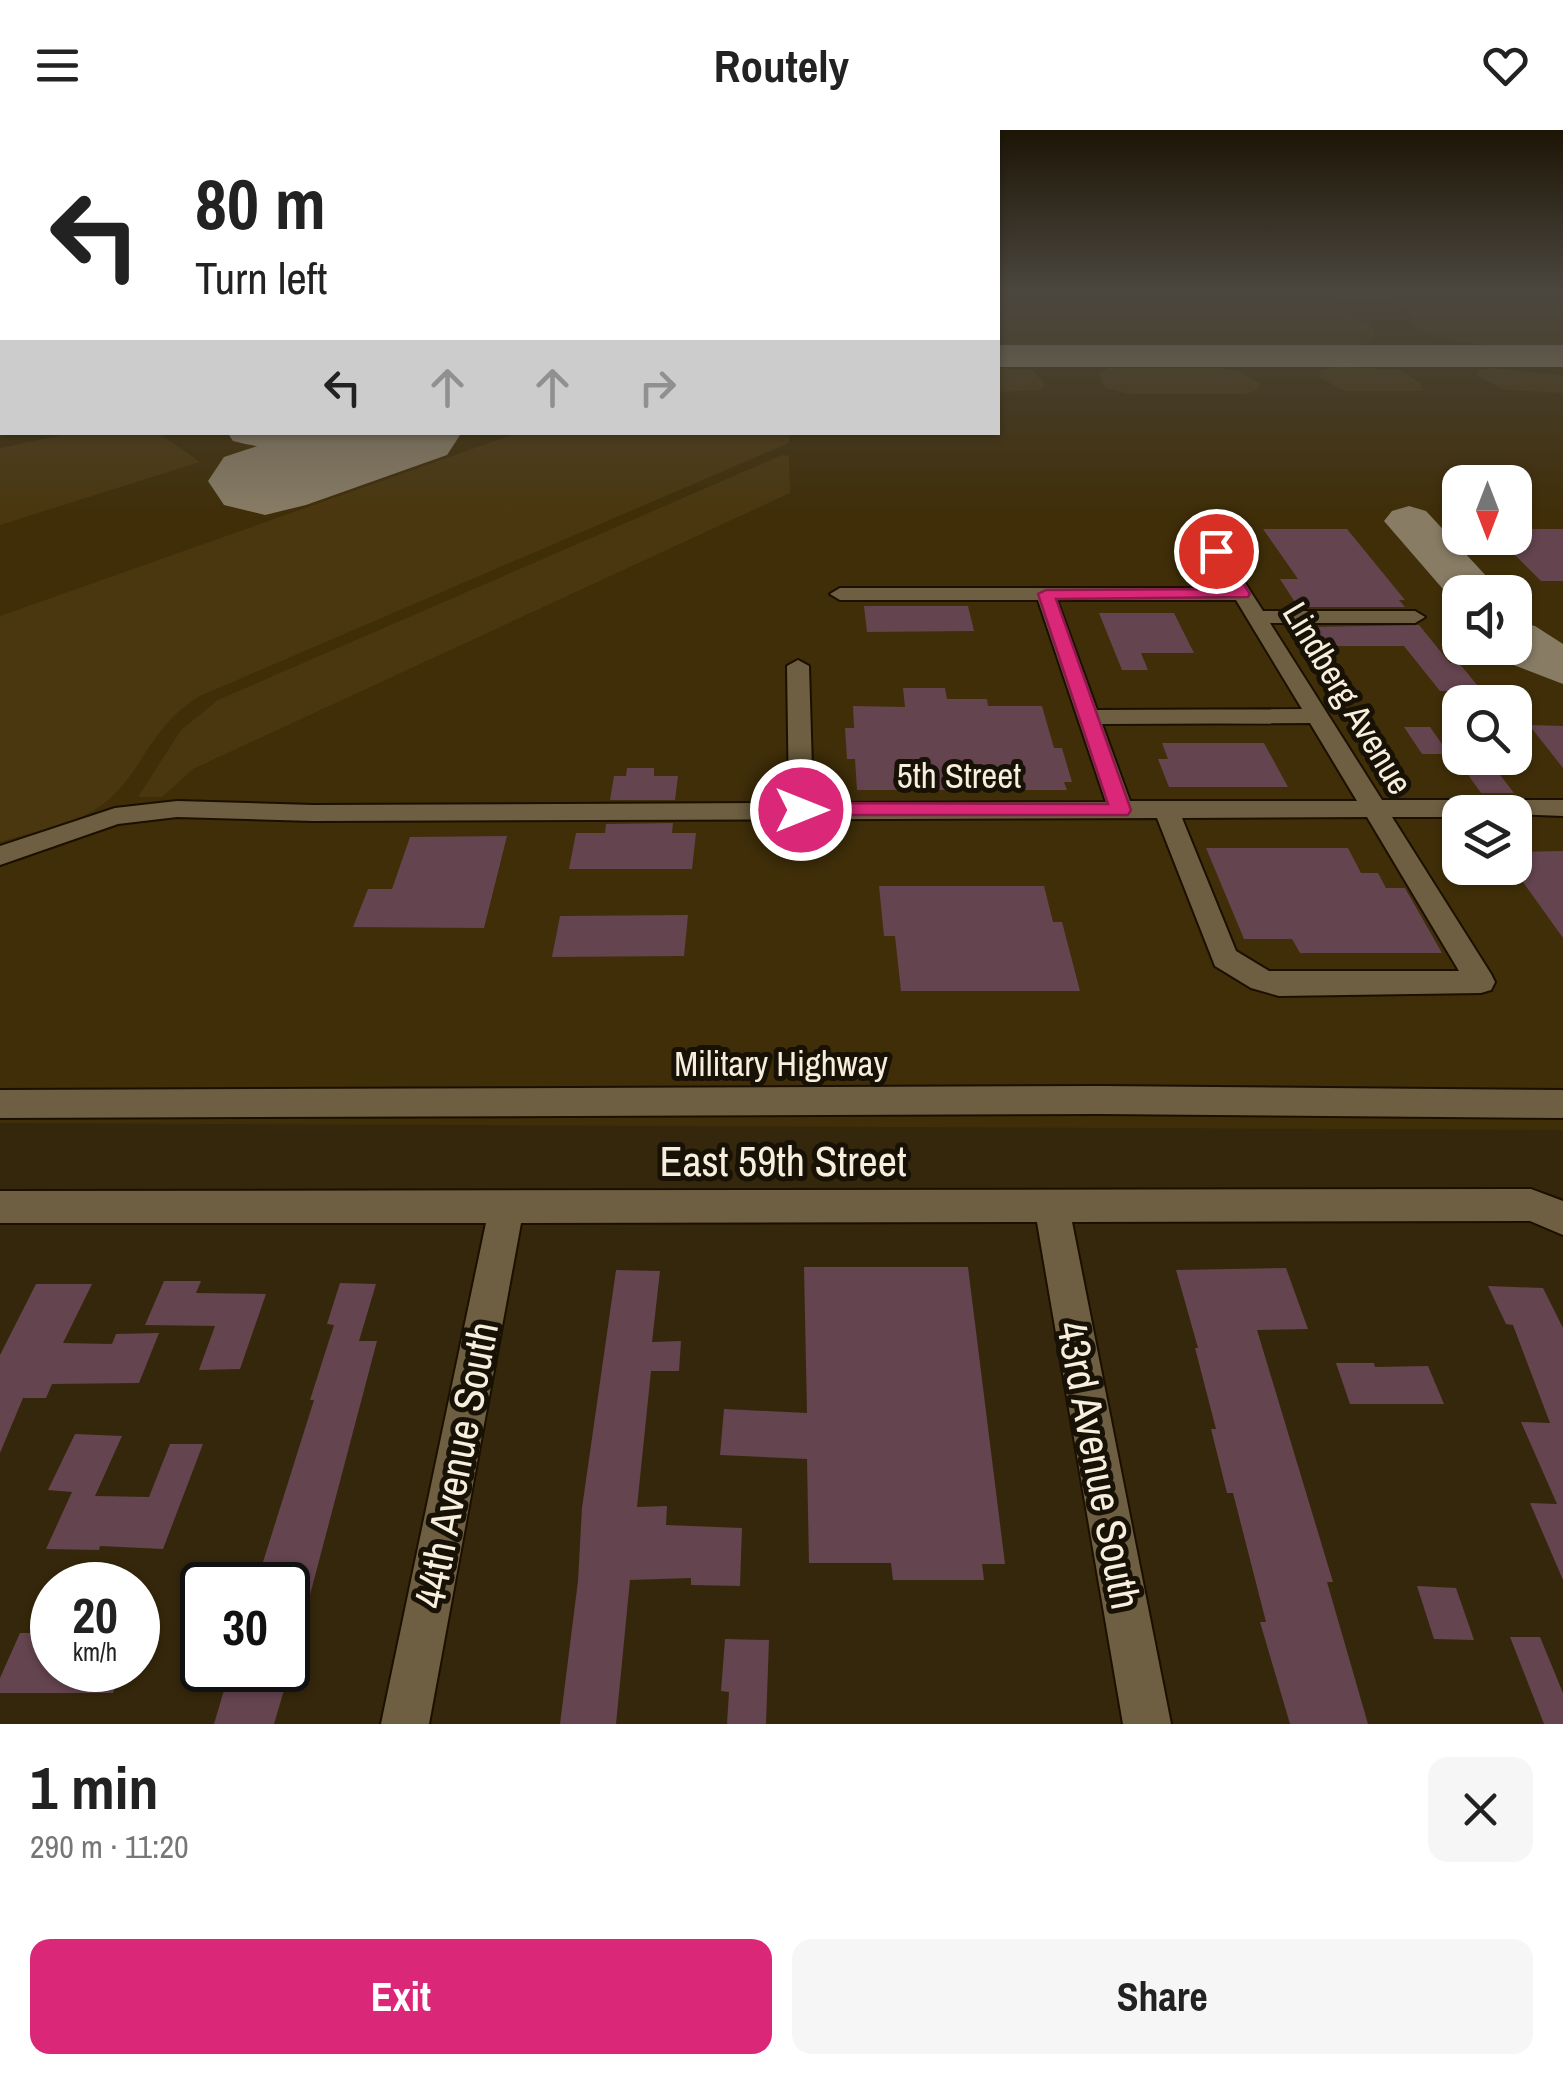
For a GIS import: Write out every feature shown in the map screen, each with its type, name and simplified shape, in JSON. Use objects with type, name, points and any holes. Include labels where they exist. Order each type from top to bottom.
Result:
[{"type":"street","name":"Lindberg Avenue","points":[[1166,810],[1226,958],[1248,974],[1279,984],[1481,982],[1216,551]]},
{"type":"street","points":[[840,594],[1242,594]]},
{"type":"street","points":[[1046,594],[1120,810]]},
{"type":"street","points":[[1260,617],[1416,617]]},
{"type":"street","points":[[798,666],[801,810]]},
{"type":"street","points":[[1088,717],[1317,716]]},
{"type":"street","name":"5th Street","points":[[0,856],[115,816],[177,809],[313,813],[1563,808]]},
{"type":"street","name":"Military Highway","points":[[0,1104],[1120,1100],[1563,1104]]},
{"type":"street","name":"East 59th Street","points":[[0,1207],[1531,1204],[1563,1218]]},
{"type":"street","name":"43rd Avenue South","points":[[1051,1205],[1147,1724]]},
{"type":"street","name":"44th Avenue South","points":[[404,1724],[507,1206]]},
{"type":"shaded area","points":[[1000,365],[1563,365],[1563,1130],[0,1123],[0,435],[1000,435]]},
{"type":"shaded area","points":[[1000,368],[1032,370],[1045,384],[1041,390],[1000,392]]},
{"type":"shaded area","points":[[1108,368],[1222,368],[1240,371],[1260,384],[1258,390],[1245,394],[1130,394],[1105,388],[1098,373]]},
{"type":"shaded area","points":[[1321,370],[1400,370],[1421,384],[1422,391],[1343,391],[1320,377]]},
{"type":"shaded area","points":[[1478,370],[1563,375],[1563,393],[1505,390],[1478,376]]},
{"type":"shaded area","points":[[62,435],[162,435],[200,462],[0,525],[0,448]]},
{"type":"shaded area","points":[[512,435],[790,435],[789,443],[200,696],[168,722],[127,780],[102,805],[66,823],[0,842],[0,616]]},
{"type":"shaded area","points":[[782,455],[789,456],[790,493],[193,769],[162,797],[138,797],[181,730],[218,700]]},
{"type":"building","points":[[1263,529],[1347,529],[1405,600],[1399,600],[1405,607],[1298,607],[1280,579],[1298,579]]},
{"type":"building","points":[[1532,529],[1563,529],[1563,581],[1541,581],[1515,555],[1532,555]]},
{"type":"building","points":[[864,606],[968,606],[974,631],[867,632]]},
{"type":"building","points":[[1099,613],[1174,613],[1194,653],[1141,653],[1148,670],[1122,670]]},
{"type":"building","points":[[1419,625],[1442,653],[1442,665],[1461,665],[1477,685],[1442,685],[1440,691],[1404,646],[1324,646],[1311,627]]},
{"type":"building","points":[[903,688],[945,688],[947,699],[987,699],[988,706],[1042,706],[1054,748],[1062,748],[1072,782],[1064,782],[1067,790],[857,790],[855,759],[847,759],[845,728],[854,728],[853,706],[905,707]]},
{"type":"building","points":[[1532,725],[1563,726],[1563,768],[1532,729]]},
{"type":"building","points":[[1404,727],[1430,727],[1442,744],[1442,754],[1422,754]]},
{"type":"building","points":[[1162,743],[1264,743],[1288,787],[1169,787],[1158,759],[1168,759]]},
{"type":"building","points":[[627,768],[654,768],[654,776],[678,776],[675,800],[610,800],[614,776],[626,776]]},
{"type":"building","points":[[1468,775],[1500,775],[1514,793],[1481,793]]},
{"type":"building","points":[[673,823],[672,833],[696,833],[692,869],[569,869],[576,833],[605,833],[606,824]]},
{"type":"building","points":[[507,836],[484,928],[353,927],[368,889],[392,889],[410,837]]},
{"type":"building","points":[[1206,848],[1348,848],[1361,873],[1378,873],[1386,888],[1405,888],[1442,953],[1300,953],[1292,939],[1244,939]]},
{"type":"building","points":[[1563,851],[1563,938],[1525,885],[1532,885],[1532,852]]},
{"type":"building","points":[[879,886],[1044,886],[1053,922],[1062,922],[1080,991],[901,991],[895,936],[884,936]]},
{"type":"building","points":[[688,915],[684,956],[552,957],[560,916]]},
{"type":"building","points":[[804,1267],[968,1267],[1005,1564],[982,1564],[984,1580],[893,1580],[891,1563],[809,1563],[807,1459],[720,1455],[724,1409],[807,1413]]},
{"type":"building","points":[[1286,1268],[1308,1329],[1257,1330],[1333,1582],[1327,1582],[1368,1724],[1290,1724],[1260,1622],[1266,1622],[1233,1493],[1227,1493],[1211,1429],[1216,1429],[1198,1348],[1176,1270]]},
{"type":"building","points":[[616,1270],[660,1271],[652,1342],[681,1341],[679,1371],[651,1371],[637,1507],[667,1506],[666,1525],[742,1528],[740,1586],[691,1585],[691,1578],[630,1580],[616,1724],[560,1724],[578,1581],[582,1508]]},
{"type":"building","points":[[164,1281],[201,1281],[196,1293],[266,1294],[240,1369],[199,1370],[215,1326],[145,1325]]},
{"type":"building","points":[[340,1283],[376,1284],[359,1341],[377,1341],[310,1595],[310,1562],[263,1562],[314,1400],[310,1400],[334,1325],[327,1324]]},
{"type":"building","points":[[36,1284],[92,1284],[63,1343],[112,1344],[116,1334],[159,1333],[139,1383],[52,1384],[46,1398],[23,1398],[0,1453],[0,1355]]},
{"type":"building","points":[[1488,1286],[1543,1288],[1563,1328],[1563,1580],[1530,1503],[1557,1504],[1521,1422],[1550,1423],[1513,1325],[1506,1324]]},
{"type":"building","points":[[1336,1363],[1428,1366],[1444,1404],[1350,1404]]},
{"type":"building","points":[[75,1434],[122,1436],[95,1496],[149,1497],[170,1444],[203,1444],[163,1549],[46,1549],[72,1492],[48,1490]]},
{"type":"building","points":[[1417,1586],[1456,1588],[1474,1640],[1434,1639]]},
{"type":"building","points":[[20,1633],[30,1633],[30,1692],[113,1692],[0,1693],[0,1678]]},
{"type":"building","points":[[1510,1637],[1540,1637],[1563,1693],[1563,1724],[1544,1724]]},
{"type":"building","points":[[725,1639],[769,1640],[766,1724],[727,1724],[729,1692],[721,1691]]},
{"type":"building","points":[[223,1692],[283,1692],[274,1724],[214,1724]]},
{"type":"taxiway","points":[[268,435],[307,441],[369,435]]},
{"type":"taxiway","points":[[1409,521],[1458,575]]},
{"type":"taxiway","points":[[1532,652],[1563,666]]},
{"type":"runway","points":[[265,481],[400,435]]},
{"type":"route","points":[[801,810],[1120,810],[1046,594],[1242,594],[1216,551]]}]
